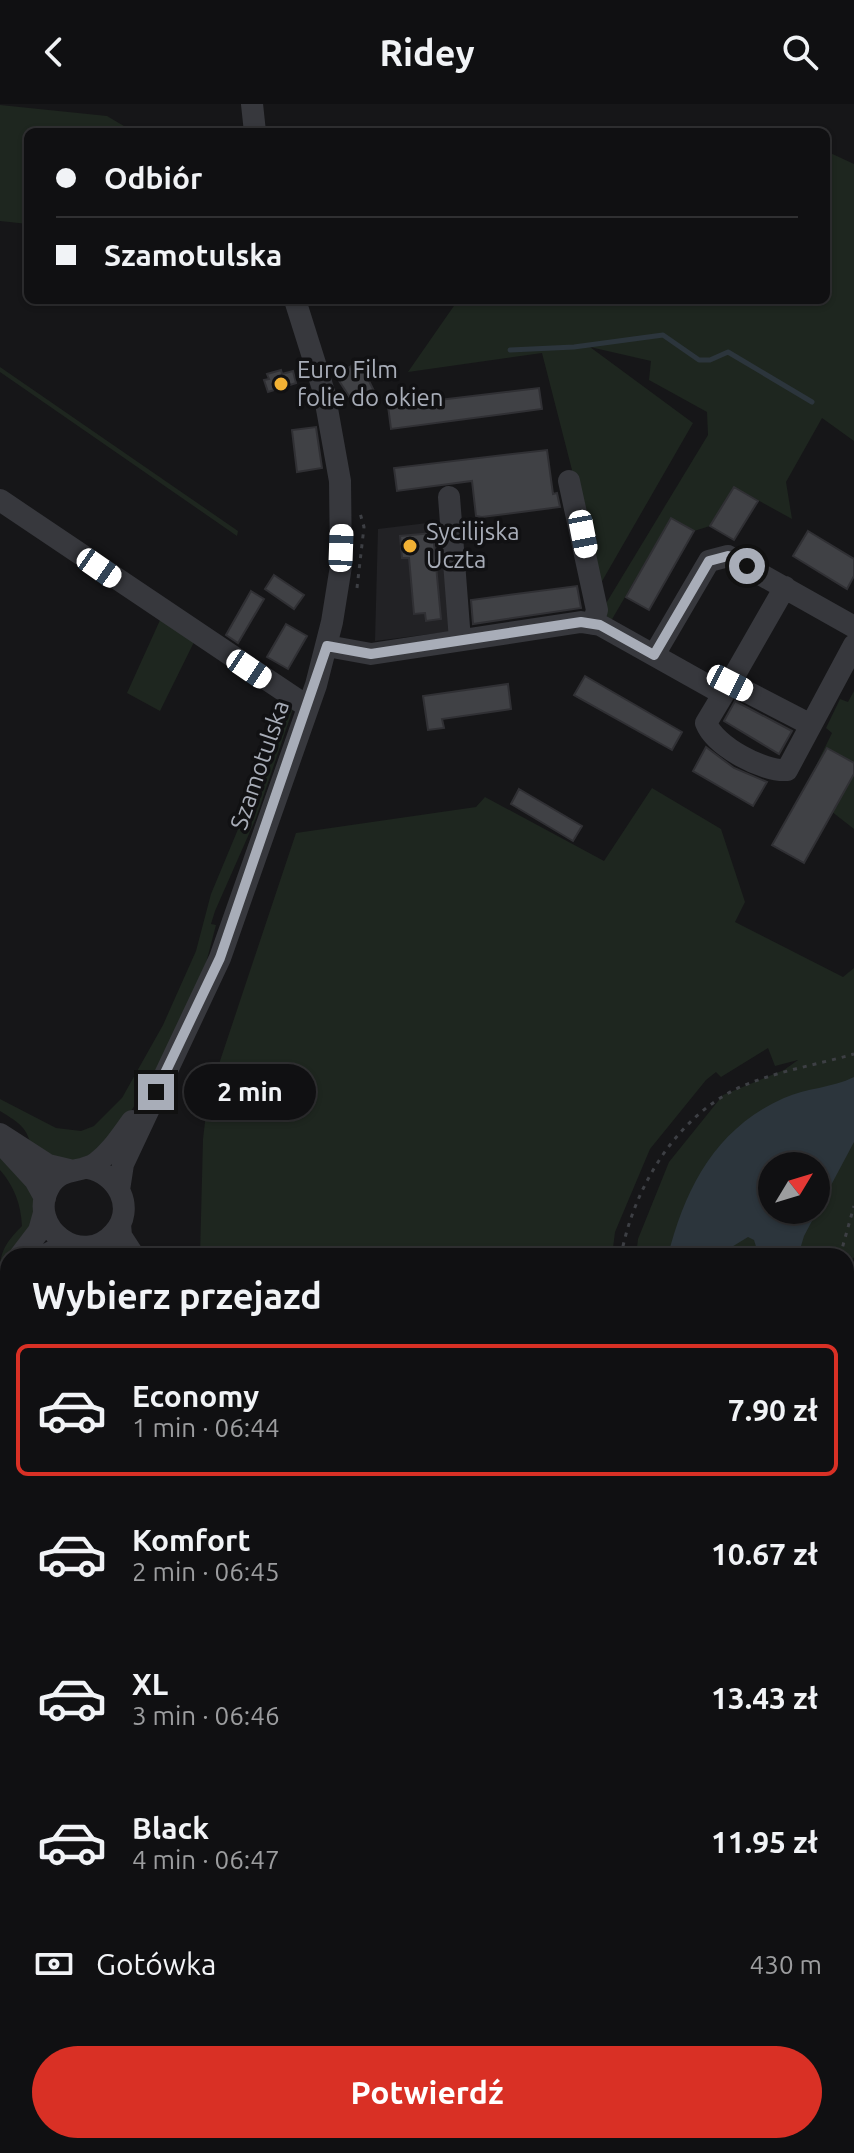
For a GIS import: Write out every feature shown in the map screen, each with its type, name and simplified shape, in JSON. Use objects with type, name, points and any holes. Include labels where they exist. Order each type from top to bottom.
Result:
[{"type":"street","points":[[252,104],[255,128]]},
{"type":"street","name":"Szamotulska","points":[[119,1190],[120,1171],[220,958],[327,646],[341,566],[340,481],[324,392],[296,304]]},
{"type":"street","points":[[569,481],[597,610],[593,624]]},
{"type":"street","points":[[449,497],[460,640]]},
{"type":"street","points":[[0,500],[308,707]]},
{"type":"street","points":[[654,655],[709,561],[728,556],[854,627]]},
{"type":"street","points":[[785,587],[706,723],[712,738],[772,771],[787,770],[854,645]]},
{"type":"street","points":[[327,646],[365,655],[581,622],[593,624],[654,655],[811,725]]},
{"type":"street","name":"Szamotulska","points":[[78,1169],[112,1148],[156,1092]]},
{"type":"street","points":[[0,1134],[48,1165],[110,1177],[123,1203],[121,1236],[129,1248]]},
{"type":"street","points":[[0,1142],[35,1180],[53,1233],[65,1243],[86,1248]]},
{"type":"street","points":[[26,1248],[39,1231],[44,1206],[55,1179],[78,1169]]},
{"type":"street","points":[[97,1248],[120,1224]]},
{"type":"path","points":[[623,1248],[630,1220],[654,1169],[700,1114],[749,1084],[854,1054]]},
{"type":"path","points":[[842,1248],[854,1206]]},
{"type":"shaded area","points":[[0,105],[107,116],[127,128],[24,128],[24,224],[0,221]]},
{"type":"shaded area","points":[[830,153],[854,164],[854,441],[822,418],[786,482],[792,519],[734,487],[710,526],[694,531],[671,518],[611,621],[602,610],[708,435],[707,412],[649,380],[651,361],[590,347],[693,423],[601,583],[542,353],[408,372],[455,304],[830,304]]},
{"type":"shaded area","points":[[0,367],[238,531],[237,536],[0,372]]},
{"type":"shaded area","points":[[444,521],[454,631],[375,641],[378,529]]},
{"type":"shaded area","points":[[161,618],[195,640],[160,711],[127,693]]},
{"type":"shaded area","points":[[854,691],[854,829],[804,790],[832,733],[826,728],[840,699],[848,702]]},
{"type":"shaded area","points":[[295,703],[256,818],[215,911],[211,924],[216,925],[204,971],[153,1079],[106,1147],[71,1163],[31,1146],[24,1129],[0,1111],[0,1099],[56,1128],[81,1131],[94,1126],[122,1098],[163,1025],[196,951],[211,894],[289,707]]},
{"type":"shaded area","points":[[652,788],[721,829],[745,902],[735,922],[843,977],[854,968],[854,1248],[637,1248],[669,1162],[723,1095],[784,1070],[798,1060],[775,1066],[768,1048],[721,1077],[716,1072],[706,1080],[650,1149],[615,1232],[613,1248],[200,1248],[203,1139],[208,1097],[296,833],[476,807],[485,797],[604,861]]},
{"type":"shaded area","points":[[854,1077],[854,1142],[830,1187],[830,1152],[758,1152],[758,1224],[810,1224],[800,1248],[756,1248],[754,1240],[748,1237],[730,1248],[670,1248],[694,1184],[722,1143],[760,1111],[801,1092]]},
{"type":"shaded area","points":[[0,1151],[31,1182],[36,1220],[15,1248],[5,1248],[22,1226],[20,1210],[9,1182],[0,1170]]},
{"type":"building","points":[[359,361],[374,391],[354,404],[336,376]]},
{"type":"building","points":[[281,370],[282,374],[293,371],[296,383],[268,392],[264,380],[269,379],[267,374]]},
{"type":"building","points":[[539,388],[542,409],[391,429],[388,406]]},
{"type":"building","points":[[316,427],[322,468],[297,472],[292,430]]},
{"type":"building","points":[[547,450],[553,494],[557,493],[560,507],[482,517],[476,516],[472,481],[397,491],[394,468]]},
{"type":"building","points":[[734,487],[758,501],[734,540],[710,526]]},
{"type":"building","points":[[671,518],[694,531],[649,610],[626,597]]},
{"type":"building","points":[[808,531],[854,559],[854,576],[847,589],[793,556]]},
{"type":"building","points":[[433,533],[441,619],[426,621],[425,613],[414,614],[409,558],[402,558],[400,536]]},
{"type":"building","points":[[274,575],[304,595],[294,609],[265,589]]},
{"type":"building","points":[[577,586],[581,608],[473,624],[471,600]]},
{"type":"building","points":[[251,591],[264,599],[238,643],[226,635]]},
{"type":"building","points":[[286,624],[307,636],[288,669],[267,657]]},
{"type":"building","points":[[585,676],[682,732],[672,750],[574,695]]},
{"type":"building","points":[[508,684],[511,709],[442,719],[444,728],[428,730],[423,696]]},
{"type":"building","points":[[735,701],[792,731],[779,754],[724,721]]},
{"type":"building","points":[[706,747],[734,768],[767,782],[753,806],[693,771]]},
{"type":"building","points":[[827,748],[854,763],[854,774],[804,863],[772,845]]},
{"type":"building","points":[[519,789],[582,826],[573,841],[511,804]]},
{"type":"waterway","points":[[510,350],[574,347],[663,335],[699,360],[710,360],[728,352],[812,402]]},
{"type":"place","name":"Euro Film folie do okien","points":[[281,384]]},
{"type":"place","name":"Sycilijska Uczta","points":[[410,546]]},
{"type":"route","points":[[156,1092],[220,958],[327,646],[365,655],[581,622],[600,625],[654,655],[709,561],[728,556],[747,566]]}]
